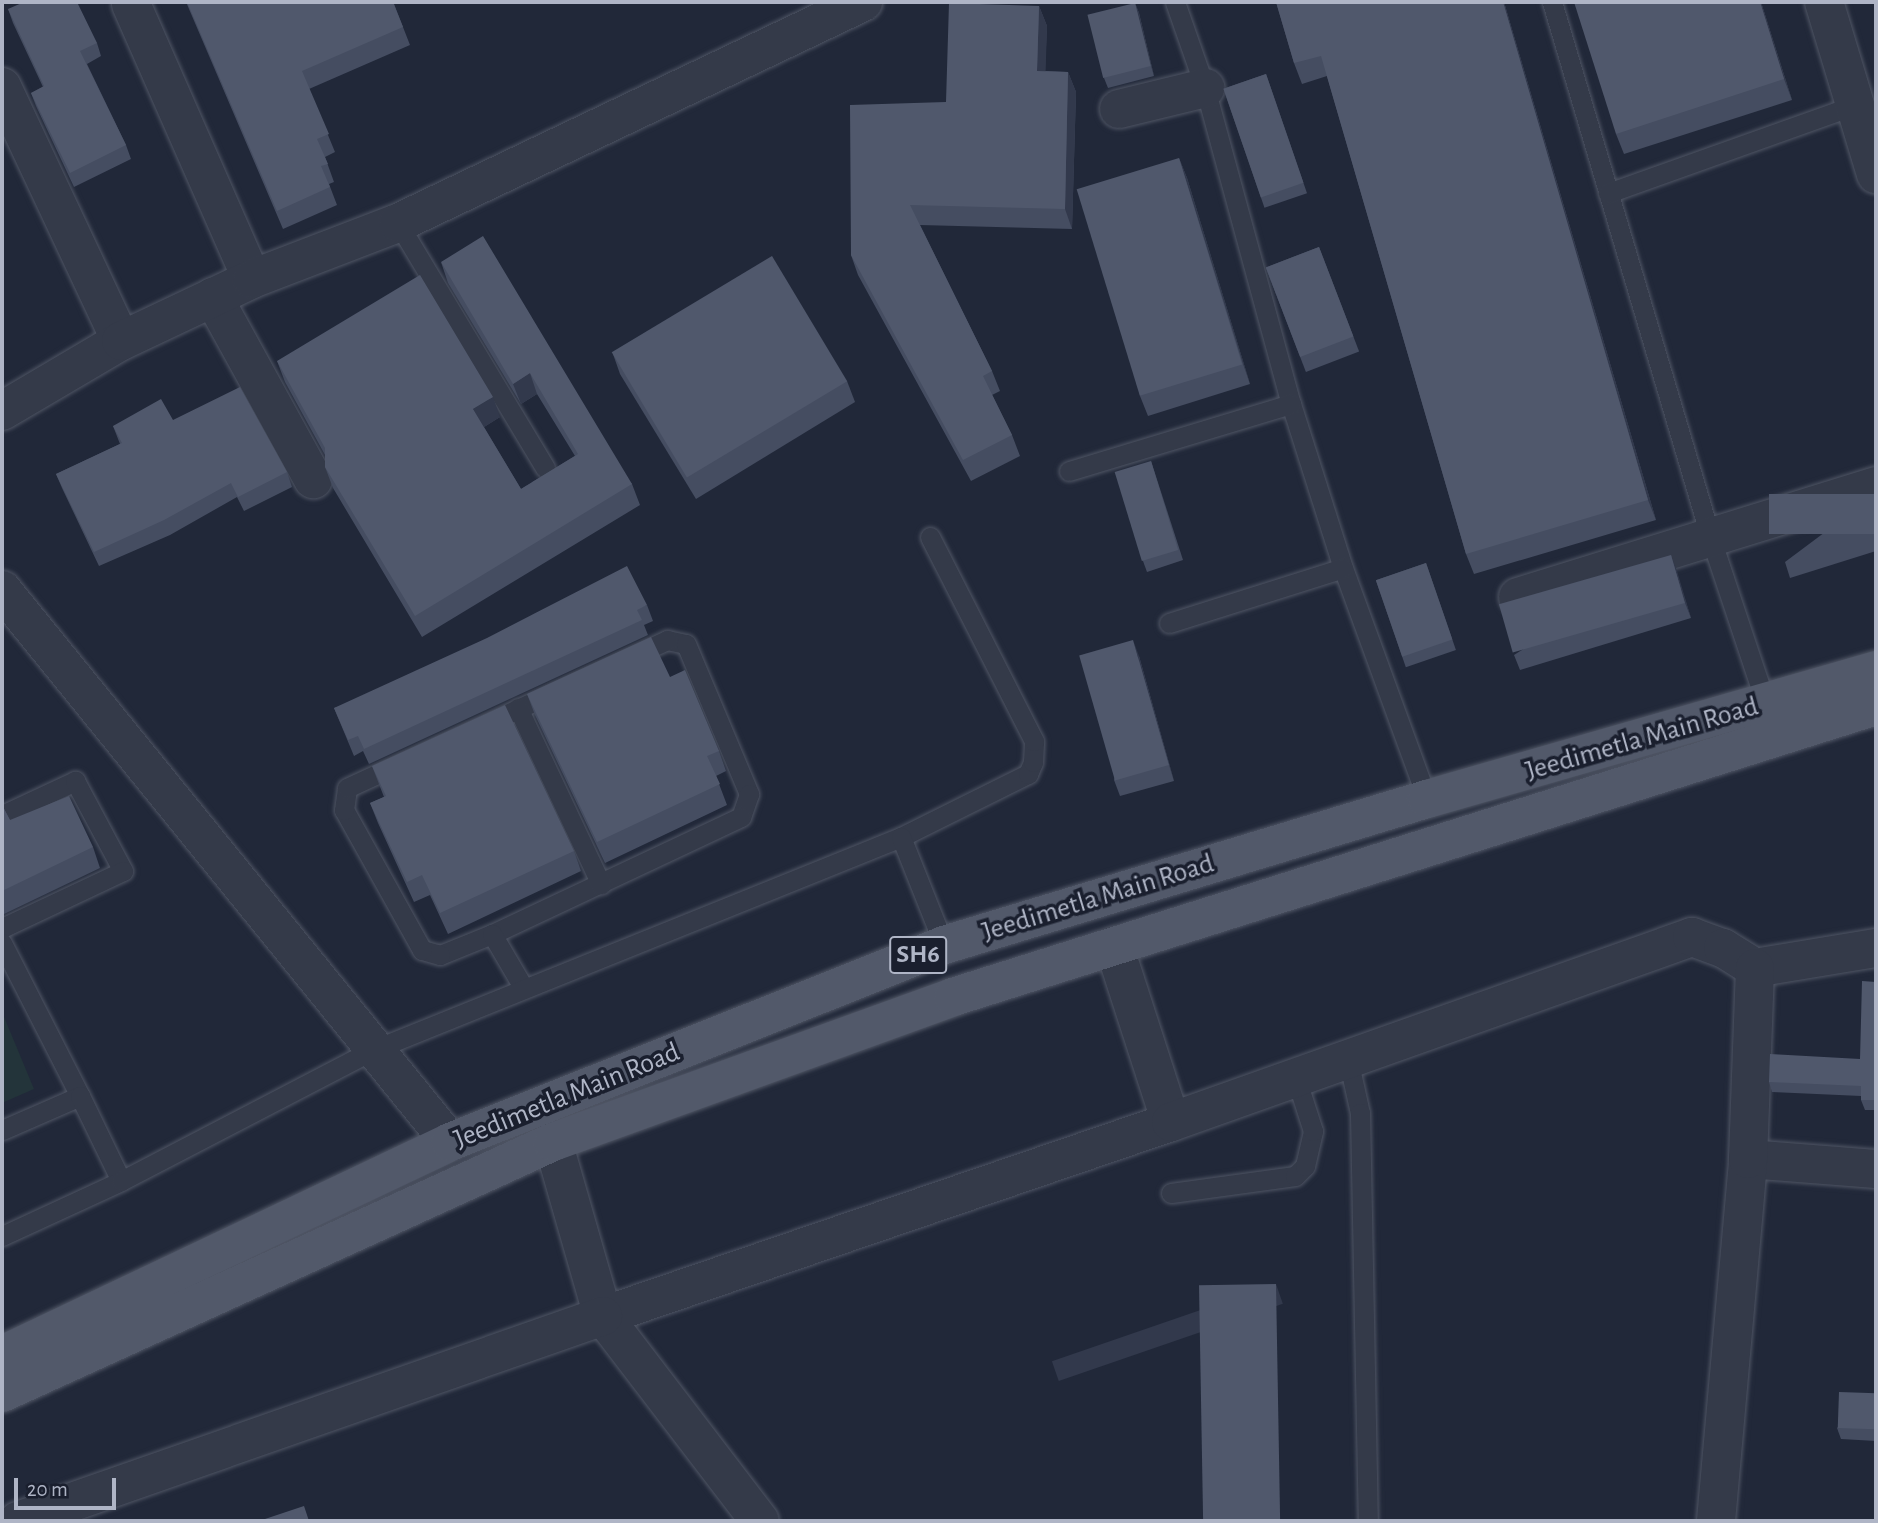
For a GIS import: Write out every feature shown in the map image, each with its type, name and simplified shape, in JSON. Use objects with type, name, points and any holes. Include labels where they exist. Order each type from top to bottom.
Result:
[{"type":"main road","name":"Jeedimetla Main Road","points":[[2,1355],[450,1142],[944,945],[1427,799],[1766,704],[1876,670]]},
{"type":"main road","name":"Jeedimetla Main Road","points":[[2,1392],[553,1142],[953,997],[1876,706]]},
{"type":"street","points":[[2,411],[121,341],[213,297],[252,279],[398,223],[863,2]]},
{"type":"street","points":[[1824,2],[1876,174]]},
{"type":"street","points":[[131,4],[252,279]]},
{"type":"street","points":[[2,87],[121,341]]},
{"type":"street","points":[[1118,109],[1205,89]]},
{"type":"street","points":[[213,297],[313,479]]},
{"type":"street","points":[[1518,597],[1876,486]]},
{"type":"street","points":[[2,590],[450,1142]]},
{"type":"street","points":[[18,1521],[603,1316],[1171,1122],[1692,937],[1723,948],[1755,968],[1876,947]]},
{"type":"street","points":[[1114,946],[1171,1122]]},
{"type":"street","points":[[1716,1521],[1748,1159],[1755,968]]},
{"type":"street","points":[[553,1142],[603,1316],[760,1521]]},
{"type":"street","points":[[1748,1159],[1876,1169]]},
{"type":"lane","points":[[1175,2],[1205,89],[1291,404],[1343,568],[1427,799]]},
{"type":"lane","points":[[1552,2],[1711,539],[1766,704]]},
{"type":"lane","points":[[1608,193],[1855,105]]},
{"type":"lane","points":[[398,223],[545,468]]},
{"type":"lane","points":[[1069,471],[1291,404]]},
{"type":"lane","points":[[2,1236],[121,1181],[373,1050],[523,987],[901,837],[1028,774],[1033,762],[1034,741],[930,537]]},
{"type":"lane","points":[[1169,624],[1343,568]]},
{"type":"lane","points":[[667,640],[686,644],[749,794],[747,805],[741,817],[601,884],[440,955],[422,950],[344,810],[344,795],[347,788],[667,640]]},
{"type":"lane","points":[[518,708],[601,884]]},
{"type":"lane","points":[[2,815],[75,780],[123,871],[2,928]]},
{"type":"lane","points":[[901,837],[944,945]]},
{"type":"lane","points":[[492,934],[523,987]]},
{"type":"lane","points":[[2,943],[121,1181]]},
{"type":"lane","points":[[1349,1059],[1360,1113],[1368,1521]]},
{"type":"lane","points":[[1171,1193],[1295,1177],[1313,1147],[1313,1131],[1296,1078]]},
{"type":"lane","points":[[2,1130],[80,1096]]},
{"type":"shaded area","points":[[2,1012],[34,1089],[2,1103]]},
{"type":"building","points":[[24,2],[77,2],[97,43],[80,51],[126,145],[70,173],[31,93],[44,86],[8,9]]},
{"type":"building","points":[[187,2],[393,2],[403,27],[302,71],[329,134],[317,139],[328,164],[321,166],[330,187],[277,211]]},
{"type":"building","points":[[1276,2],[1503,2],[1648,500],[1466,554],[1321,56],[1294,63]]},
{"type":"building","points":[[1574,2],[1760,2],[1784,79],[1616,134]]},
{"type":"building","points":[[949,3],[1039,6],[1037,71],[1068,72],[1065,209],[910,205],[992,371],[983,376],[1012,435],[963,460],[851,255],[850,105],[946,102]]},
{"type":"building","points":[[1135,3],[1151,66],[1103,78],[1087,15]]},
{"type":"building","points":[[1266,74],[1303,183],[1261,197],[1223,89]]},
{"type":"building","points":[[1179,158],[1242,365],[1140,396],[1077,189]]},
{"type":"building","points":[[483,236],[632,484],[415,616],[325,467],[325,448],[277,361],[420,275],[493,397],[473,409],[521,489],[578,454],[530,373],[513,384],[441,262]]},
{"type":"building","points":[[1319,247],[1353,337],[1300,357],[1266,267]]},
{"type":"building","points":[[772,256],[847,381],[687,477],[612,352]]},
{"type":"building","points":[[240,387],[287,472],[238,497],[231,483],[164,520],[94,552],[56,474],[122,443],[113,426],[161,399],[173,420]]},
{"type":"building","points":[[1151,461],[1178,550],[1142,561],[1115,472]]},
{"type":"building","points":[[1769,494],[1876,494],[1876,534],[1769,534]]},
{"type":"building","points":[[1671,555],[1685,603],[1513,652],[1499,604]]},
{"type":"building","points":[[1426,563],[1452,640],[1402,657],[1376,580]]},
{"type":"building","points":[[627,566],[647,605],[637,610],[642,620],[364,749],[358,736],[348,740],[334,708],[487,638]]},
{"type":"building","points":[[651,637],[670,677],[685,670],[719,751],[707,756],[720,784],[597,842],[527,694]]},
{"type":"building","points":[[1133,640],[1169,765],[1115,780],[1079,655]]},
{"type":"building","points":[[505,705],[574,851],[440,913],[422,875],[407,882],[370,803],[386,796],[372,766]]},
{"type":"building","points":[[69,796],[93,847],[2,891],[2,805],[10,820]]},
{"type":"building","points":[[1862,981],[1876,982],[1876,1100],[1861,1100],[1861,1086],[1769,1082],[1770,1054],[1860,1059]]},
{"type":"building","points":[[1276,1284],[1280,1521],[1203,1521],[1199,1285]]},
{"type":"building","points":[[1839,1392],[1876,1393],[1875,1429],[1838,1428]]},
{"type":"building","points":[[304,1506],[309,1521],[259,1521]]}]
